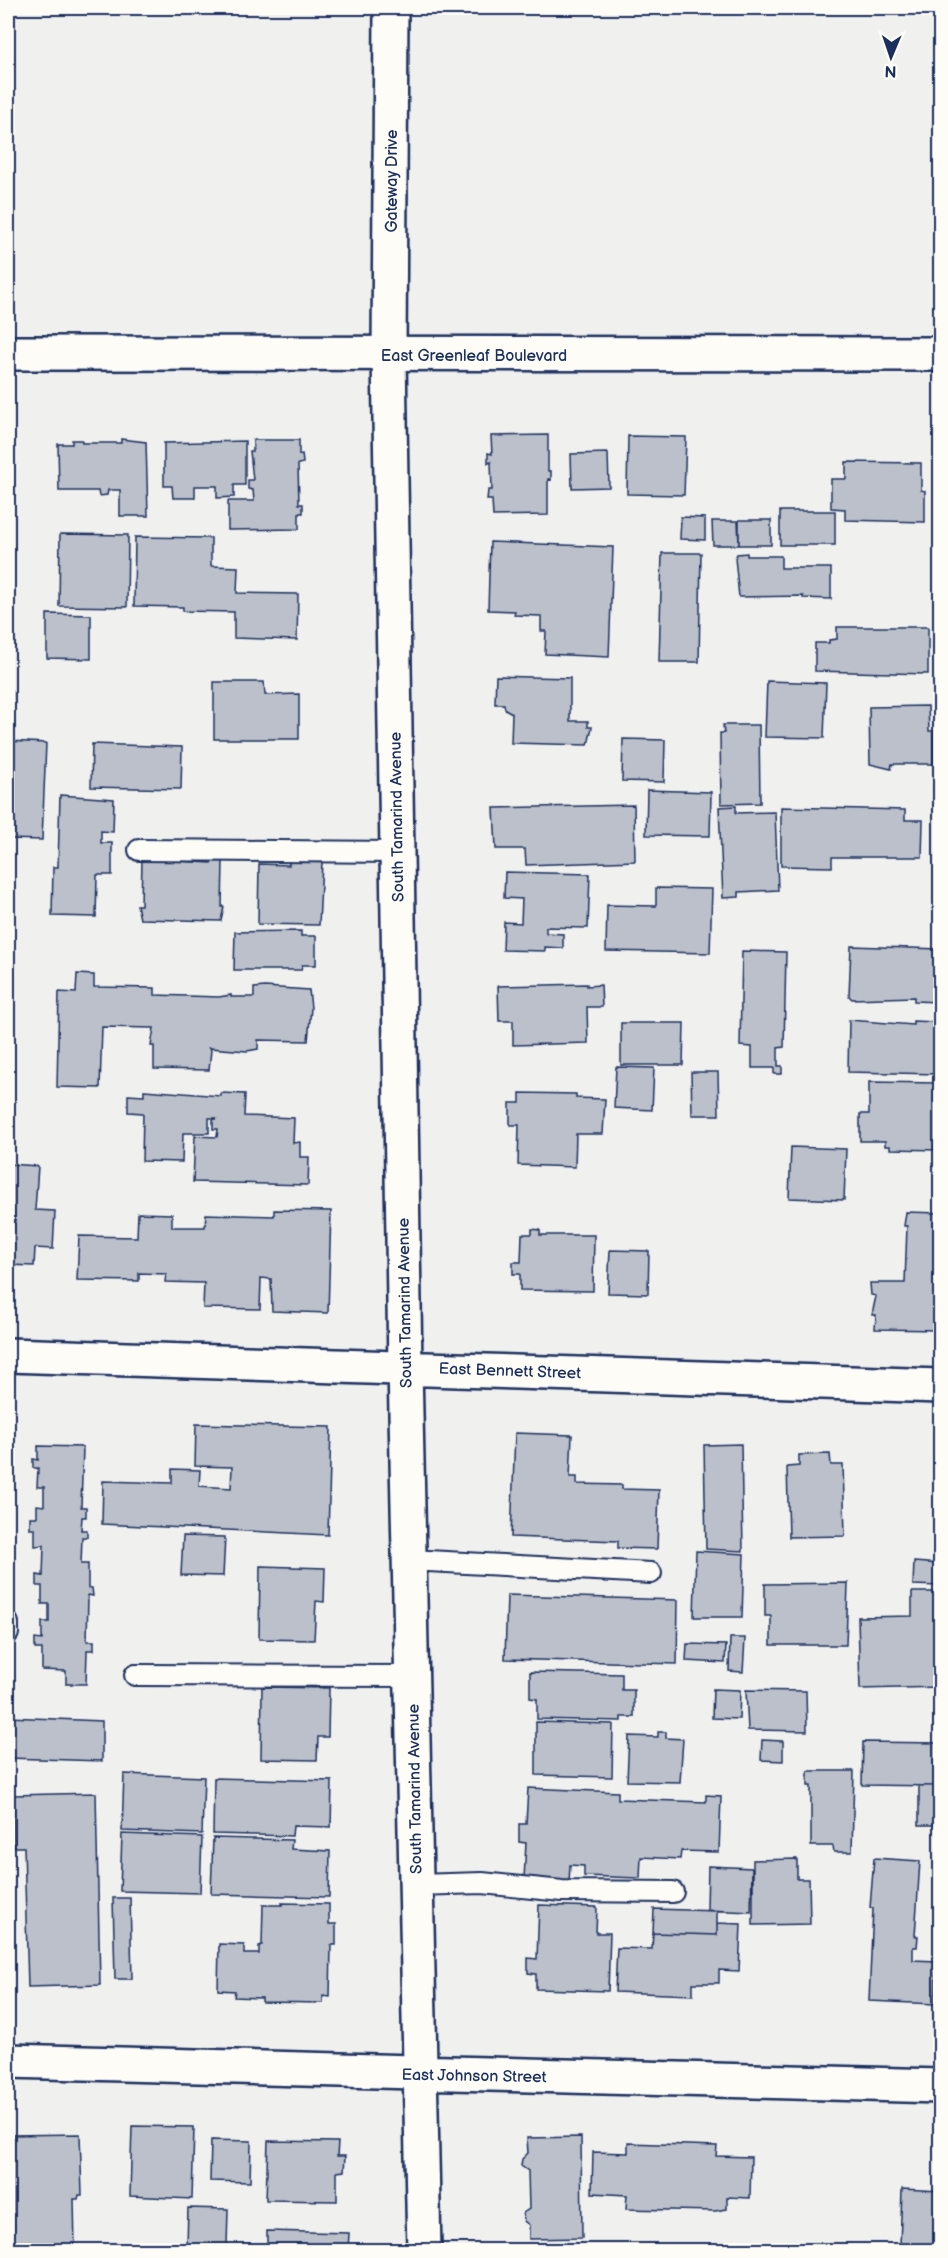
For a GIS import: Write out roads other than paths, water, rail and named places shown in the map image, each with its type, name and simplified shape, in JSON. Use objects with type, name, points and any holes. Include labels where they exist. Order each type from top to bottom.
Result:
[{"type":"street","name":"Gateway Drive","points":[[389,356],[391,8]]},
{"type":"street","name":"East Greenleaf Boulevard","points":[[8,353],[389,356],[940,354]]},
{"type":"street","name":"South Tamarind Avenue","points":[[389,356],[405,1367],[424,2250]]},
{"type":"street","name":"East Bennett Street","points":[[8,1355],[940,1386]]},
{"type":"street","name":"East Johnson Street","points":[[8,2061],[420,2074],[940,2086]]},
{"type":"lane","points":[[139,850],[397,852]]},
{"type":"lane","points":[[409,1560],[651,1574]]},
{"type":"lane","points":[[8,1623],[8,1633]]},
{"type":"lane","points":[[135,1675],[411,1676]]},
{"type":"lane","points":[[416,1886],[482,1883],[562,1891],[673,1892]]}]
